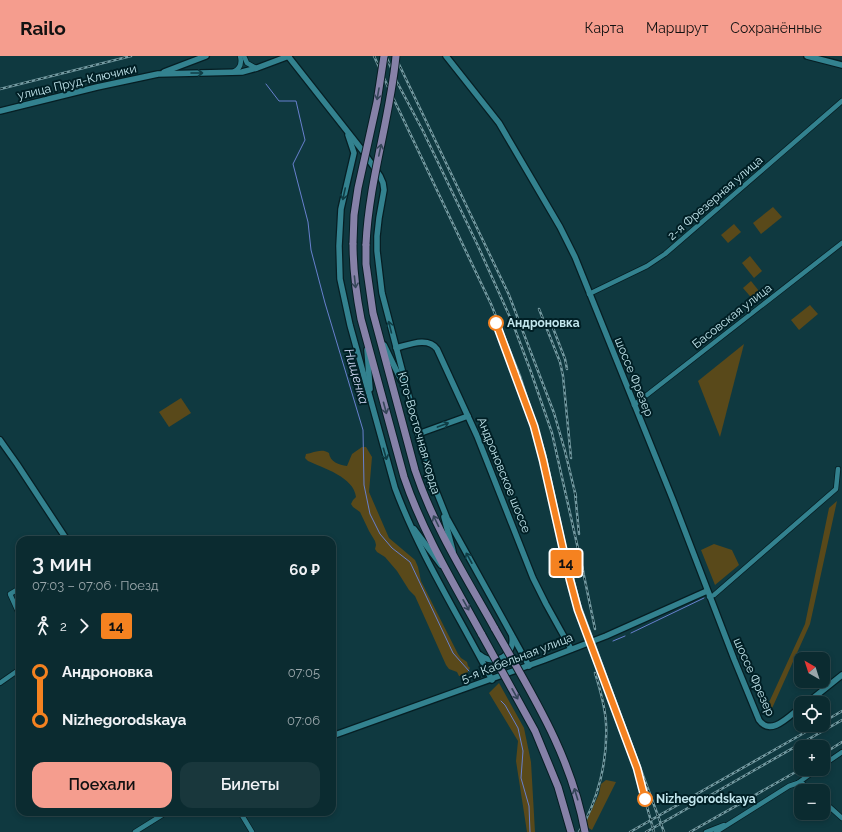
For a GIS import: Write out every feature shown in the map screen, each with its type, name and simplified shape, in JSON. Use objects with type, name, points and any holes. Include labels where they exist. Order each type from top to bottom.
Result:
[{"type":"main road","points":[[384,56],[354,215],[353,265],[356,293],[366,335],[396,450],[412,501],[429,540],[535,731],[558,787],[571,832]]},
{"type":"main road","name":"Юго-Восточная хорда","points":[[396,56],[393,86],[367,218],[366,244],[369,288],[373,313],[415,470],[424,495],[435,520],[548,723],[560,748],[579,804],[585,832]]},
{"type":"street","name":"улица Пруд-Ключики","points":[[0,111],[97,87],[158,74],[206,56]]},
{"type":"street","points":[[232,73],[240,66],[240,56]]},
{"type":"street","points":[[244,56],[246,64],[257,68]]},
{"type":"street","name":"улица Пруд-Ключики","points":[[158,74],[242,72],[288,56]]},
{"type":"street","points":[[288,56],[346,129],[384,183],[377,236],[379,274],[382,293],[429,473],[447,518],[529,666]]},
{"type":"street","name":"шоссе Фрезер","points":[[446,56],[499,123],[560,227],[575,257],[673,500],[708,594],[758,718],[764,726],[770,727],[777,725],[794,712]]},
{"type":"street","points":[[807,56],[842,65]]},
{"type":"street","name":"2-я Фрезерная улица","points":[[589,294],[647,266],[665,254],[842,101]]},
{"type":"street","points":[[346,129],[354,153],[341,209],[339,246],[340,279],[350,325],[395,488],[406,517],[492,680]]},
{"type":"street","points":[[350,172],[355,165],[361,162],[368,163],[374,167]]},
{"type":"street","name":"Басовская улица","points":[[634,405],[842,243]]},
{"type":"street","points":[[366,335],[371,403]]},
{"type":"street","points":[[380,338],[407,391]]},
{"type":"street","name":"Андроновское шоссе","points":[[396,348],[428,342],[434,345],[477,436],[533,578],[571,649]]},
{"type":"street","points":[[418,434],[468,416]]},
{"type":"street","points":[[0,440],[18,464],[64,536]]},
{"type":"street","points":[[708,594],[714,595],[836,489],[838,469]]},
{"type":"street","points":[[439,500],[456,559]]},
{"type":"street","points":[[406,517],[453,583]]},
{"type":"street","points":[[16,590],[10,594],[16,607]]},
{"type":"street","name":"5-я Кабельная улица","points":[[336,735],[492,680],[606,636],[708,594]]},
{"type":"street","points":[[476,650],[480,656],[486,659],[496,660],[502,658],[510,651],[512,645],[510,632]]},
{"type":"street","points":[[0,683],[16,672]]},
{"type":"street","points":[[816,696],[842,675]]},
{"type":"street","points":[[830,760],[842,752]]},
{"type":"street","points":[[716,832],[808,776]]},
{"type":"street","points":[[798,783],[803,784]]},
{"type":"street","points":[[830,807],[842,818]]},
{"type":"street","points":[[135,832],[161,816]]},
{"type":"street","points":[[242,816],[252,832]]},
{"type":"street","points":[[706,832],[731,822]]},
{"type":"shaded area","points":[[773,207],[782,217],[761,234],[753,223]]},
{"type":"shaded area","points":[[734,224],[741,232],[728,243],[721,235]]},
{"type":"shaded area","points":[[750,256],[762,271],[754,278],[742,263]]},
{"type":"shaded area","points":[[751,281],[763,296],[755,302],[743,288]]},
{"type":"shaded area","points":[[810,305],[818,314],[799,330],[791,320]]},
{"type":"shaded area","points":[[744,344],[720,437],[698,381]]},
{"type":"shaded area","points":[[181,398],[191,413],[169,427],[159,412]]},
{"type":"shaded area","points":[[362,447],[366,447],[372,457],[369,492],[389,538],[415,560],[421,581],[458,654],[467,662],[470,668],[464,675],[459,676],[457,672],[449,669],[446,665],[415,596],[409,590],[397,571],[385,557],[375,549],[375,541],[360,512],[351,504],[356,497],[350,484],[337,474],[308,461],[305,458],[306,454],[323,451],[329,453],[333,461],[347,466],[352,454]]},
{"type":"shaded area","points":[[837,501],[810,624],[797,652],[794,652],[794,660],[769,715],[765,711],[805,624],[829,508]]},
{"type":"shaded area","points":[[714,544],[732,550],[739,565],[715,585],[701,550]]},
{"type":"shaded area","points":[[499,683],[524,728],[531,762],[535,832],[527,832],[516,761],[518,741],[489,693]]},
{"type":"shaded area","points":[[606,780],[616,782],[592,830],[585,824],[599,794],[601,784]]},
{"type":"waterway","name":"Нищенка","points":[[266,84],[279,101],[296,101],[305,140],[293,164],[308,222],[311,250],[325,303],[363,430],[364,485],[370,514],[380,534],[392,548],[410,562],[453,653],[469,671]]},
{"type":"waterway","points":[[631,633],[704,598]]},
{"type":"waterway","points":[[613,641],[625,636]]},
{"type":"waterway","name":"Нищенка","points":[[501,701],[505,705],[518,728],[523,751],[521,778],[529,806],[530,832]]},
{"type":"railway","points":[[0,89],[131,56]]},
{"type":"railway","points":[[374,56],[491,304],[520,376],[545,454],[569,563],[580,605],[664,832]]},
{"type":"railway","points":[[386,56],[397,82],[423,131],[478,246],[513,324],[552,433],[583,571]]},
{"type":"railway","points":[[395,56],[509,295],[554,413],[576,497]]},
{"type":"railway","points":[[539,309],[560,362],[563,376],[571,458]]},
{"type":"railway","points":[[553,328],[565,359],[567,369]]},
{"type":"railway","points":[[575,492],[579,534]]},
{"type":"railway","points":[[582,566],[595,629]]},
{"type":"railway","points":[[579,832],[592,807],[600,780],[605,751],[606,723],[602,698],[595,673]]},
{"type":"railway","points":[[830,718],[842,711]]},
{"type":"railway","points":[[646,832],[842,720]]},
{"type":"railway","points":[[630,832],[806,732]]},
{"type":"railway","points":[[830,750],[842,742]]},
{"type":"railway","points":[[690,832],[794,773]]},
{"type":"railway","points":[[642,789],[654,832]]},
{"type":"train","name":"14","points":[[496,323],[534,426],[578,610],[637,768],[645,799]]},
{"type":"place","name":"Андроновка","points":[[496,323]]},
{"type":"place","name":"Nizhegorodskaya","points":[[645,799]]}]
